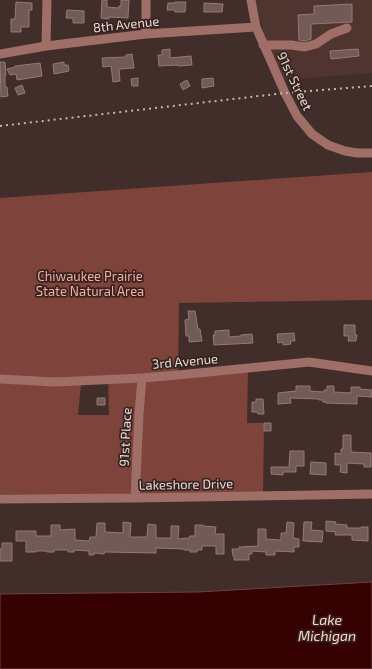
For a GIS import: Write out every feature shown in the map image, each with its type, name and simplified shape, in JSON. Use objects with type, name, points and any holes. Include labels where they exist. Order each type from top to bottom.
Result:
[{"type":"street","points":[[46,46],[47,0]]},
{"type":"street","points":[[146,0],[146,34]]},
{"type":"street","name":"91st Street","points":[[251,0],[256,27],[263,45],[297,116],[312,134],[328,146],[356,153],[370,153]]},
{"type":"street","name":"8th Avenue","points":[[0,54],[46,46],[146,34],[256,27]]},
{"type":"street","points":[[263,45],[291,45],[305,47],[316,44],[331,34],[347,28]]},
{"type":"street","name":"3rd Avenue","points":[[0,379],[54,382],[142,378],[309,362],[372,371]]},
{"type":"street","name":"91st Place","points":[[135,498],[142,378]]},
{"type":"street","name":"Lakeshore Drive","points":[[0,499],[372,494]]},
{"type":"shaded area","points":[[255,0],[372,0],[372,73],[283,80],[264,35]]},
{"type":"green space","name":"Chiwaukee Prairie State Natural Area","points":[[372,172],[372,300],[179,303],[178,375],[248,368],[247,423],[264,423],[263,496],[0,494],[0,198]],"holes":[[[108,376],[109,415],[78,415],[81,384]]]},
{"type":"water","name":"Lake Michigan","points":[[372,582],[372,669],[0,669],[0,594],[198,592]]},
{"type":"building","points":[[102,0],[107,0],[107,7],[119,8],[119,6],[121,6],[121,0],[129,0],[128,18],[101,18]]},
{"type":"building","points":[[16,2],[32,3],[32,10],[29,10],[29,27],[21,27],[21,32],[11,32],[11,19],[15,19]]},
{"type":"building","points":[[186,2],[185,12],[167,10],[168,3]]},
{"type":"building","points":[[204,3],[223,4],[222,12],[204,12]]},
{"type":"building","points":[[352,4],[352,22],[311,24],[311,39],[305,41],[299,40],[298,15],[314,14],[314,6]]},
{"type":"building","points":[[67,10],[84,11],[84,23],[73,23],[73,18],[66,18]]},
{"type":"building","points":[[170,49],[170,58],[191,56],[192,65],[159,66],[158,55],[162,55],[162,50]]},
{"type":"building","points":[[358,49],[359,56],[331,59],[330,51]]},
{"type":"building","points":[[132,54],[134,68],[119,69],[120,81],[113,82],[111,66],[103,67],[102,58],[126,57],[126,55]]},
{"type":"building","points":[[0,62],[5,62],[5,87],[7,87],[8,96],[1,97]]},
{"type":"building","points":[[64,62],[64,65],[68,65],[69,71],[54,74],[53,64]]},
{"type":"building","points":[[40,63],[42,76],[17,80],[16,74],[10,75],[7,69],[15,66]]},
{"type":"building","points":[[138,78],[138,86],[132,86],[131,79]]},
{"type":"building","points":[[213,78],[214,86],[202,88],[202,79]]},
{"type":"building","points":[[187,80],[190,86],[183,90],[180,84]]},
{"type":"building","points":[[22,85],[25,93],[18,95],[15,88]]},
{"type":"building","points":[[188,311],[195,311],[202,341],[189,342],[189,336],[186,336],[185,320],[189,319]]},
{"type":"building","points":[[344,325],[355,325],[355,335],[357,335],[356,341],[348,341],[349,336],[344,336]]},
{"type":"building","points":[[229,330],[229,337],[252,334],[253,343],[214,345],[213,335],[215,335],[215,331]]},
{"type":"building","points":[[294,333],[295,341],[290,341],[291,344],[283,345],[283,342],[278,343],[277,334]]},
{"type":"building","points":[[296,386],[310,386],[310,391],[324,392],[324,390],[327,390],[327,386],[334,386],[334,392],[351,393],[351,387],[360,387],[360,389],[372,390],[372,397],[357,396],[357,404],[326,403],[319,399],[290,398],[291,403],[278,404],[278,393],[296,391]]},
{"type":"building","points":[[97,398],[105,398],[105,405],[97,405]]},
{"type":"building","points":[[256,399],[263,399],[264,414],[252,412],[252,402],[256,402]]},
{"type":"building","points":[[264,423],[271,423],[271,431],[264,431]]},
{"type":"building","points":[[343,435],[351,435],[351,452],[371,453],[371,467],[364,467],[364,464],[347,463],[347,473],[340,472],[341,465],[335,465],[335,453],[341,454],[341,449],[343,449]]},
{"type":"building","points":[[290,451],[304,451],[304,466],[296,466],[296,472],[283,472],[283,475],[271,474],[271,467],[289,467]]},
{"type":"building","points":[[311,462],[326,463],[326,475],[310,474]]},
{"type":"building","points":[[326,521],[336,522],[335,524],[347,525],[347,528],[368,527],[368,541],[352,540],[352,535],[335,535],[336,532],[326,531]]},
{"type":"building","points":[[123,522],[131,523],[130,537],[147,537],[148,524],[156,525],[156,538],[171,538],[171,526],[179,526],[178,539],[195,536],[195,525],[216,527],[215,534],[224,534],[224,554],[216,554],[216,546],[202,546],[202,550],[197,550],[197,552],[190,552],[190,550],[184,549],[156,548],[156,553],[105,552],[104,554],[94,553],[94,555],[89,555],[89,551],[74,550],[74,552],[68,552],[68,550],[54,550],[54,552],[26,552],[26,541],[16,541],[16,531],[36,531],[36,536],[51,536],[51,525],[60,525],[60,530],[75,529],[75,540],[89,541],[90,537],[96,537],[97,523],[105,523],[105,532],[123,533]]},
{"type":"building","points":[[287,522],[294,523],[293,538],[299,539],[299,547],[294,547],[294,552],[275,551],[275,555],[266,555],[266,552],[252,551],[252,554],[249,554],[249,560],[234,560],[232,549],[258,546],[258,529],[266,529],[266,539],[281,540],[281,533],[286,533]]},
{"type":"building","points":[[304,522],[312,522],[311,530],[323,531],[322,542],[303,541]]},
{"type":"building","points":[[2,543],[12,543],[12,561],[0,561],[0,549],[2,549]]},
{"type":"railway","points":[[0,126],[285,93],[372,86]]}]
